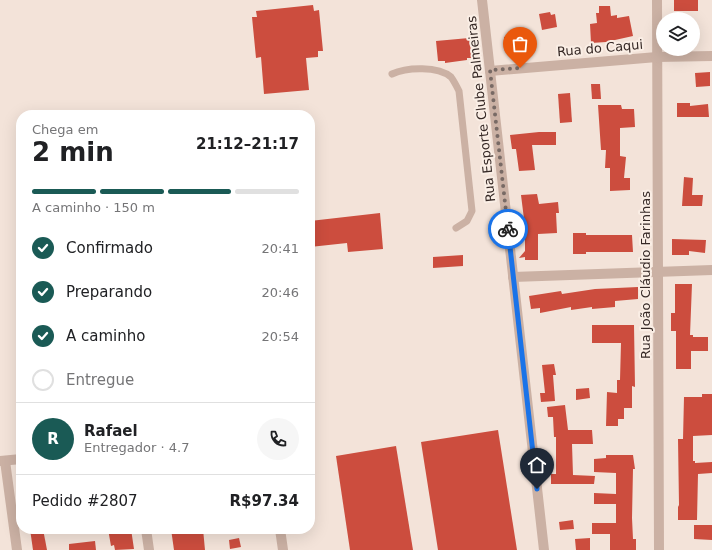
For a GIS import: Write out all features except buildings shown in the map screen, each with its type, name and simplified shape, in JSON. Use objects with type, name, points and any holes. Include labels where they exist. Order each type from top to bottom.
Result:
[{"type":"street","name":"Rua Esporte Clube Palmeiras","points":[[482,0],[544,550]]},
{"type":"street","name":"Rua João Cláudio Farinhas","points":[[657,0],[657,12]]},
{"type":"street","name":"Rua do Caqui","points":[[490,70],[657,56]]},
{"type":"street","name":"Rua João Cláudio Farinhas","points":[[657,56],[659,550]]},
{"type":"street","name":"Rua do Caqui","points":[[700,56],[712,56]]},
{"type":"street","points":[[513,277],[712,270]]},
{"type":"street","points":[[16,460],[3,461],[18,550]]},
{"type":"street","points":[[147,534],[149,550]]},
{"type":"street","points":[[281,534],[283,550]]},
{"type":"lane","points":[[392,74],[401,69],[411,68],[441,71],[451,78],[459,91],[472,211],[467,221],[456,228]]},
{"type":"way so far","points":[[508,229],[490,70],[520,68]]},
{"type":"route","points":[[508,229],[537,489]]}]
